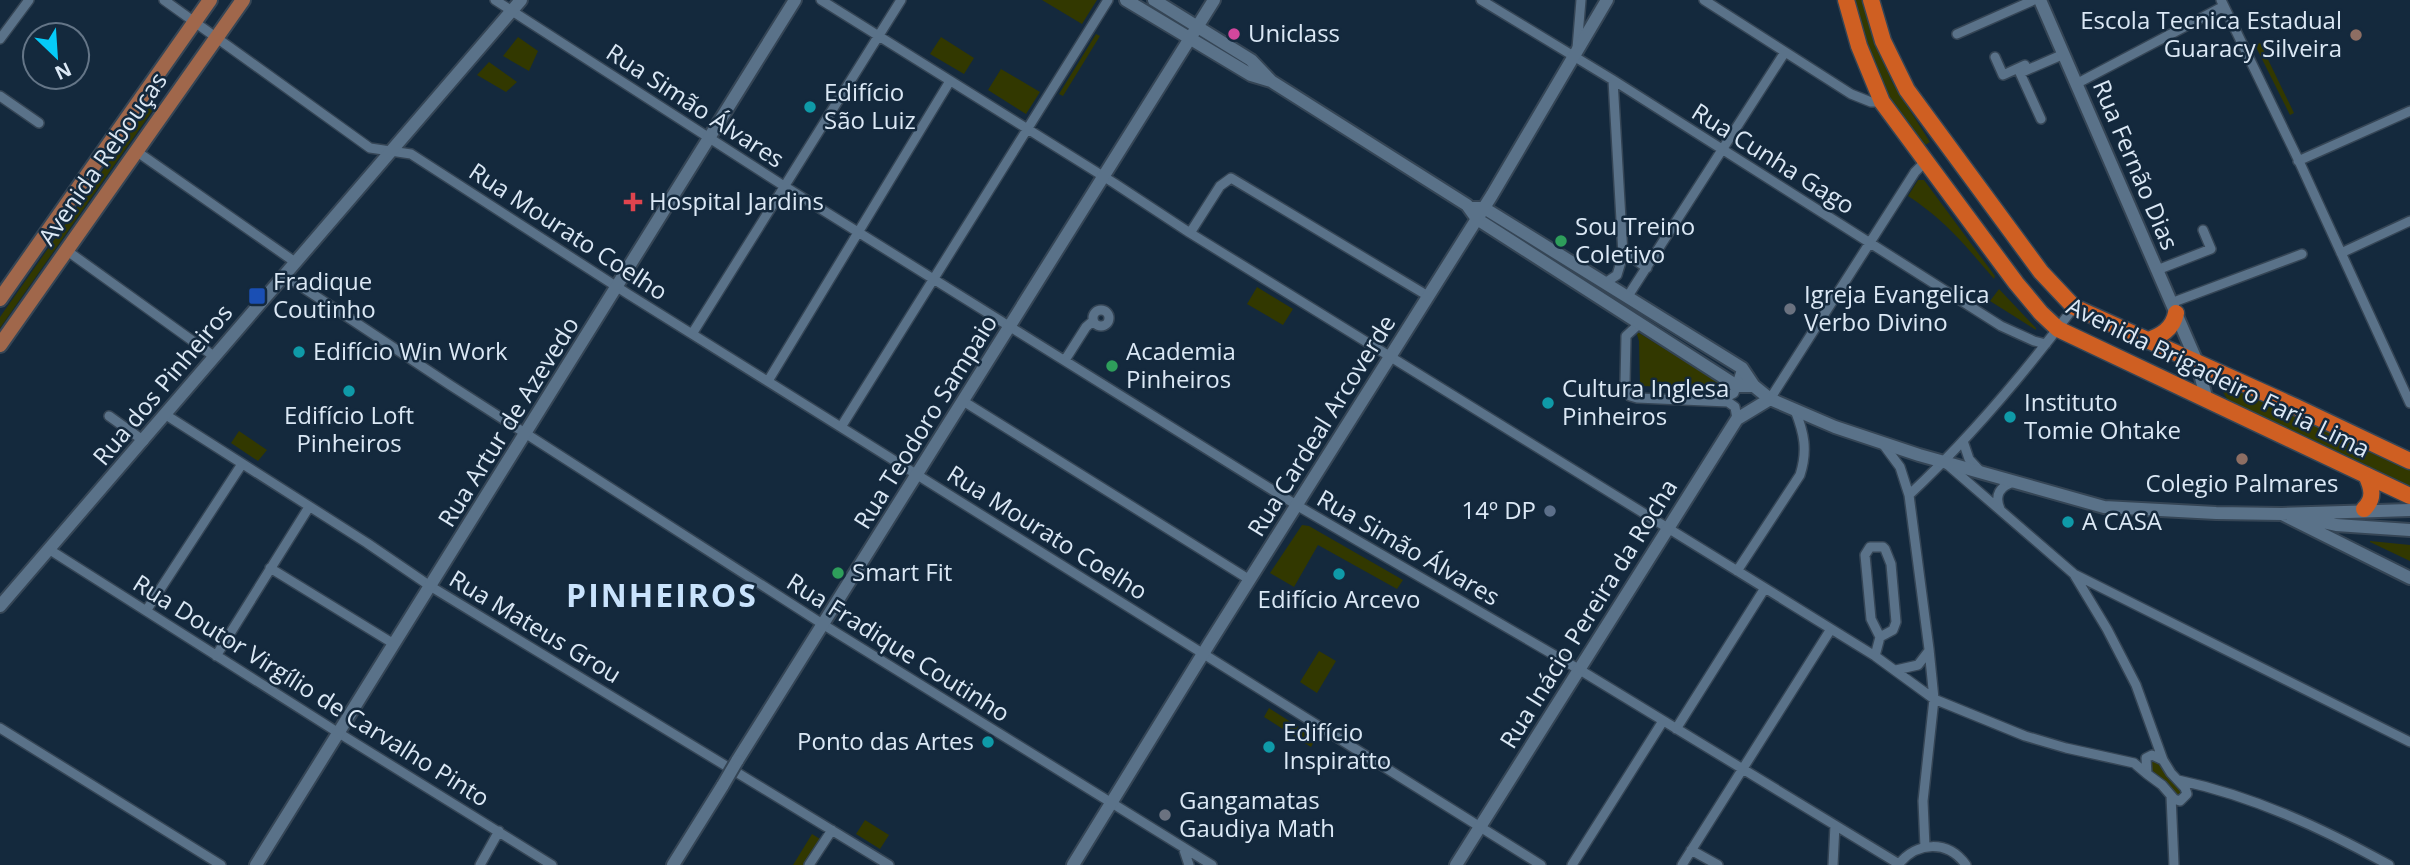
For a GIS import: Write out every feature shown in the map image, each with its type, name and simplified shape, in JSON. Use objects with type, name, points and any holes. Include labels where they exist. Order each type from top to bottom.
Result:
[{"type":"highway","name":"Avenida Brigadeiro Faria Lima","points":[[1846,0],[1859,46],[1882,102],[2016,283],[2058,329],[2410,496]]},
{"type":"highway","name":"Avenida Brigadeiro Faria Lima","points":[[1871,0],[1883,41],[1907,90],[2035,263],[2074,307],[2410,461]]},
{"type":"highway","points":[[1926,162],[1936,155],[1949,158],[2022,257],[2035,263]]},
{"type":"highway","points":[[2146,341],[2168,329],[2175,320],[2173,308]]},
{"type":"highway","points":[[2364,509],[2370,502],[2372,492],[2366,475]]},
{"type":"main road","name":"Avenida Rebouças","points":[[0,299],[210,0]]},
{"type":"main road","name":"Avenida Rebouças","points":[[0,345],[243,0]]},
{"type":"main road","name":"Rua dos Pinheiros","points":[[0,606],[521,0]]},
{"type":"main road","name":"Rua Artur de Azevedo","points":[[256,865],[795,0]]},
{"type":"main road","points":[[1126,0],[1251,75],[1271,81]]},
{"type":"main road","points":[[1154,0],[1251,60],[1271,81],[1477,212],[1639,324],[1737,386],[1754,386]]},
{"type":"main road","name":"Rua Teodoro Sampaio","points":[[673,865],[1214,0]]},
{"type":"main road","points":[[1576,57],[1607,0]]},
{"type":"main road","name":"Rua Fernão Dias","points":[[2040,0],[2197,362],[2207,401]]},
{"type":"main road","name":"Rua Cardeal Arcoverde","points":[[1073,865],[1428,296],[1477,212],[1576,57]]},
{"type":"main road","points":[[1477,212],[1629,296],[1742,368],[1754,386],[1770,399],[1883,443],[2104,507],[2216,513],[2410,510]]},
{"type":"main road","name":"Rua Inácio Pereira da Rocha","points":[[1456,865],[1737,419],[1770,399]]},
{"type":"main road","points":[[2284,513],[2336,525],[2410,530]]},
{"type":"main road","points":[[2284,513],[2410,578]]},
{"type":"street","points":[[0,39],[29,0]]},
{"type":"street","name":"Rua Mourato Coelho","points":[[164,0],[370,148],[411,154],[692,334],[1541,865]]},
{"type":"street","name":"Rua Simão Álvares","points":[[495,0],[784,186],[1298,506],[1580,670],[1899,865]]},
{"type":"street","points":[[821,0],[1104,176],[1190,233],[1875,656],[1934,699],[2025,736],[2134,763],[2179,797]]},
{"type":"street","points":[[692,334],[901,0]]},
{"type":"street","points":[[841,427],[1108,0]]},
{"type":"street","name":"Rua Cunha Gago","points":[[1481,0],[1613,80],[2001,326],[2046,344]]},
{"type":"street","name":"Rua Cardeal Arcoverde","points":[[1576,57],[1581,0]]},
{"type":"street","points":[[1704,0],[1861,99],[1882,102]]},
{"type":"street","points":[[1957,34],[2034,0]]},
{"type":"street","points":[[2076,84],[2222,3],[2410,403]]},
{"type":"street","points":[[1995,57],[2003,75],[2063,51]]},
{"type":"street","points":[[2041,119],[2020,73],[2063,51]]},
{"type":"street","points":[[1629,296],[1785,52]]},
{"type":"street","points":[[1605,283],[1617,275],[1623,251],[1613,80]]},
{"type":"street","points":[[768,381],[950,81]]},
{"type":"street","points":[[0,96],[39,123]]},
{"type":"street","points":[[2298,160],[2410,111]]},
{"type":"street","points":[[136,151],[295,262]]},
{"type":"street","points":[[1770,399],[1915,172],[1926,162]]},
{"type":"street","points":[[1190,233],[1220,186],[1230,178],[1428,296]]},
{"type":"street","points":[[2341,253],[2410,220]]},
{"type":"street","name":"Rua Fernão Dias","points":[[2157,270],[2211,248],[2203,230]]},
{"type":"street","points":[[66,250],[215,357]]},
{"type":"street","points":[[1623,251],[1647,268]]},
{"type":"street","points":[[2173,308],[2302,254]]},
{"type":"street","name":"Rua Fradique Coutinho","points":[[284,275],[824,625],[1212,865]]},
{"type":"street","points":[[1909,495],[1963,441],[2074,307]]},
{"type":"street","points":[[1065,360],[1086,327],[1093,321]]},
{"type":"street","points":[[1639,324],[1626,336],[1625,383],[1630,396],[1721,400],[1733,404],[1737,419]]},
{"type":"street","points":[[1721,400],[1731,396],[1742,368]]},
{"type":"street","points":[[963,401],[1250,580]]},
{"type":"street","points":[[1737,571],[1800,475],[1803,466],[1804,433],[1795,410]]},
{"type":"street","name":"Rua Mateus Grou","points":[[166,415],[430,586],[889,865]]},
{"type":"street","points":[[109,416],[144,440]]},
{"type":"street","points":[[1963,441],[1969,459],[1982,473]]},
{"type":"street","points":[[1883,443],[1900,467],[1909,495],[1929,649],[1934,699],[1923,801],[1925,846]]},
{"type":"street","points":[[1944,462],[2074,574],[2410,742]]},
{"type":"street","points":[[146,611],[242,464]]},
{"type":"street","points":[[2001,510],[1998,492],[2014,482]]},
{"type":"street","points":[[216,656],[309,507]]},
{"type":"street","points":[[1875,656],[1880,637],[1871,619],[1865,555],[1870,547],[1878,546],[1883,547],[1889,558],[1896,610],[1893,630],[1880,637]]},
{"type":"street","name":"Rua Doutor Virgílio de Carvalho Pinto","points":[[50,550],[552,865]]},
{"type":"street","points":[[270,568],[394,644]]},
{"type":"street","points":[[2074,574],[2124,660],[2163,760],[2185,788],[2172,812],[2174,865]]},
{"type":"street","points":[[1676,729],[1765,588]]},
{"type":"street","points":[[1682,865],[1831,629]]},
{"type":"street","points":[[1896,670],[1919,665],[1929,649]]},
{"type":"street","points":[[1572,865],[1663,721]]},
{"type":"street","points":[[2147,774],[2151,725]]},
{"type":"street","points":[[0,728],[221,865]]},
{"type":"street","points":[[2134,763],[2149,757],[2163,760]]},
{"type":"street","points":[[2178,780],[2208,786],[2297,818],[2389,865]]},
{"type":"street","points":[[2179,797],[2208,786]]},
{"type":"street","points":[[1833,865],[1835,825]]},
{"type":"street","points":[[809,865],[832,830]]},
{"type":"street","points":[[480,865],[499,831]]},
{"type":"street","points":[[1899,865],[1915,850],[1925,846],[1948,849],[1966,865]]},
{"type":"street","points":[[1183,847],[1189,865]]},
{"type":"street","points":[[1691,850],[1718,865]]},
{"type":"green space","points":[[1042,0],[1097,0],[1082,24]]},
{"type":"green space","points":[[1854,0],[1864,0],[1877,46],[1892,82],[1930,142],[1922,147],[1887,96],[1866,44]]},
{"type":"green space","points":[[1096,34],[1100,36],[1063,96],[1059,94]]},
{"type":"green space","points":[[518,37],[538,51],[529,71],[503,56]]},
{"type":"green space","points":[[941,37],[974,58],[964,74],[930,54]]},
{"type":"green space","points":[[2260,43],[2294,113],[2290,115],[2255,45]]},
{"type":"green space","points":[[489,62],[517,82],[506,92],[477,75]]},
{"type":"green space","points":[[1001,69],[1040,92],[1026,114],[988,90]]},
{"type":"green space","points":[[148,106],[153,110],[0,328],[0,317]]},
{"type":"green space","points":[[1918,180],[1924,180],[1995,276],[1994,279],[1944,224],[1908,196]]},
{"type":"green space","points":[[1257,287],[1293,309],[1283,325],[1247,304]]},
{"type":"green space","points":[[1999,289],[2036,328],[2036,330],[1990,301]]},
{"type":"green space","points":[[1636,331],[1727,388],[1640,386],[1639,341]]},
{"type":"green space","points":[[2214,375],[2410,470],[2410,491],[2229,403]]},
{"type":"green space","points":[[239,431],[267,450],[258,461],[231,443]]},
{"type":"green space","points":[[1302,525],[1309,526],[1403,580],[1397,589],[1318,545],[1294,587],[1270,573]]},
{"type":"green space","points":[[2370,542],[2410,545],[2410,561]]},
{"type":"green space","points":[[1319,651],[1336,661],[1317,693],[1300,682]]},
{"type":"green space","points":[[1269,708],[1316,738],[1311,747],[1264,717]]},
{"type":"green space","points":[[2155,759],[2171,780],[2183,788],[2183,795],[2177,796],[2149,768],[2150,760]]},
{"type":"green space","points":[[865,820],[889,835],[880,849],[856,834]]},
{"type":"green space","points":[[812,834],[823,841],[808,865],[793,865]]},
{"type":"place","name":"Uniclass","points":[[1234,34]]},
{"type":"place","name":"Escola Tecnica Estadual Guaracy Silveira","points":[[2356,35]]},
{"type":"place","name":"Edifício São Luiz","points":[[810,107]]},
{"type":"place","name":"Hospital Jardins","points":[[633,202]]},
{"type":"place","name":"Sou Treino Coletivo","points":[[1561,241]]},
{"type":"place","name":"Fradique Coutinho","points":[[257,296]]},
{"type":"place","name":"Igreja Evangelica Verbo Divino","points":[[1790,309]]},
{"type":"place","name":"Edifício Win Work","points":[[299,352]]},
{"type":"place","name":"Academia Pinheiros","points":[[1112,366]]},
{"type":"place","name":"Edifício Loft Pinheiros","points":[[349,391]]},
{"type":"place","name":"Cultura Inglesa Pinheiros","points":[[1548,403]]},
{"type":"place","name":"Instituto Tomie Ohtake","points":[[2010,417]]},
{"type":"place","name":"Colegio Palmares","points":[[2242,459]]},
{"type":"place","name":"14º DP","points":[[1550,511]]},
{"type":"place","name":"A CASA","points":[[2068,522]]},
{"type":"place","name":"Smart Fit","points":[[838,573]]},
{"type":"place","name":"Edifício Arcevo","points":[[1339,574]]},
{"type":"place","name":"Ponto das Artes","points":[[988,742]]},
{"type":"place","name":"Edifício Inspiratto","points":[[1269,747]]},
{"type":"place","name":"Gangamatas Gaudiya Math","points":[[1165,815]]},
{"type":"district","name":"PINHEIROS","points":[[662,596]]}]
